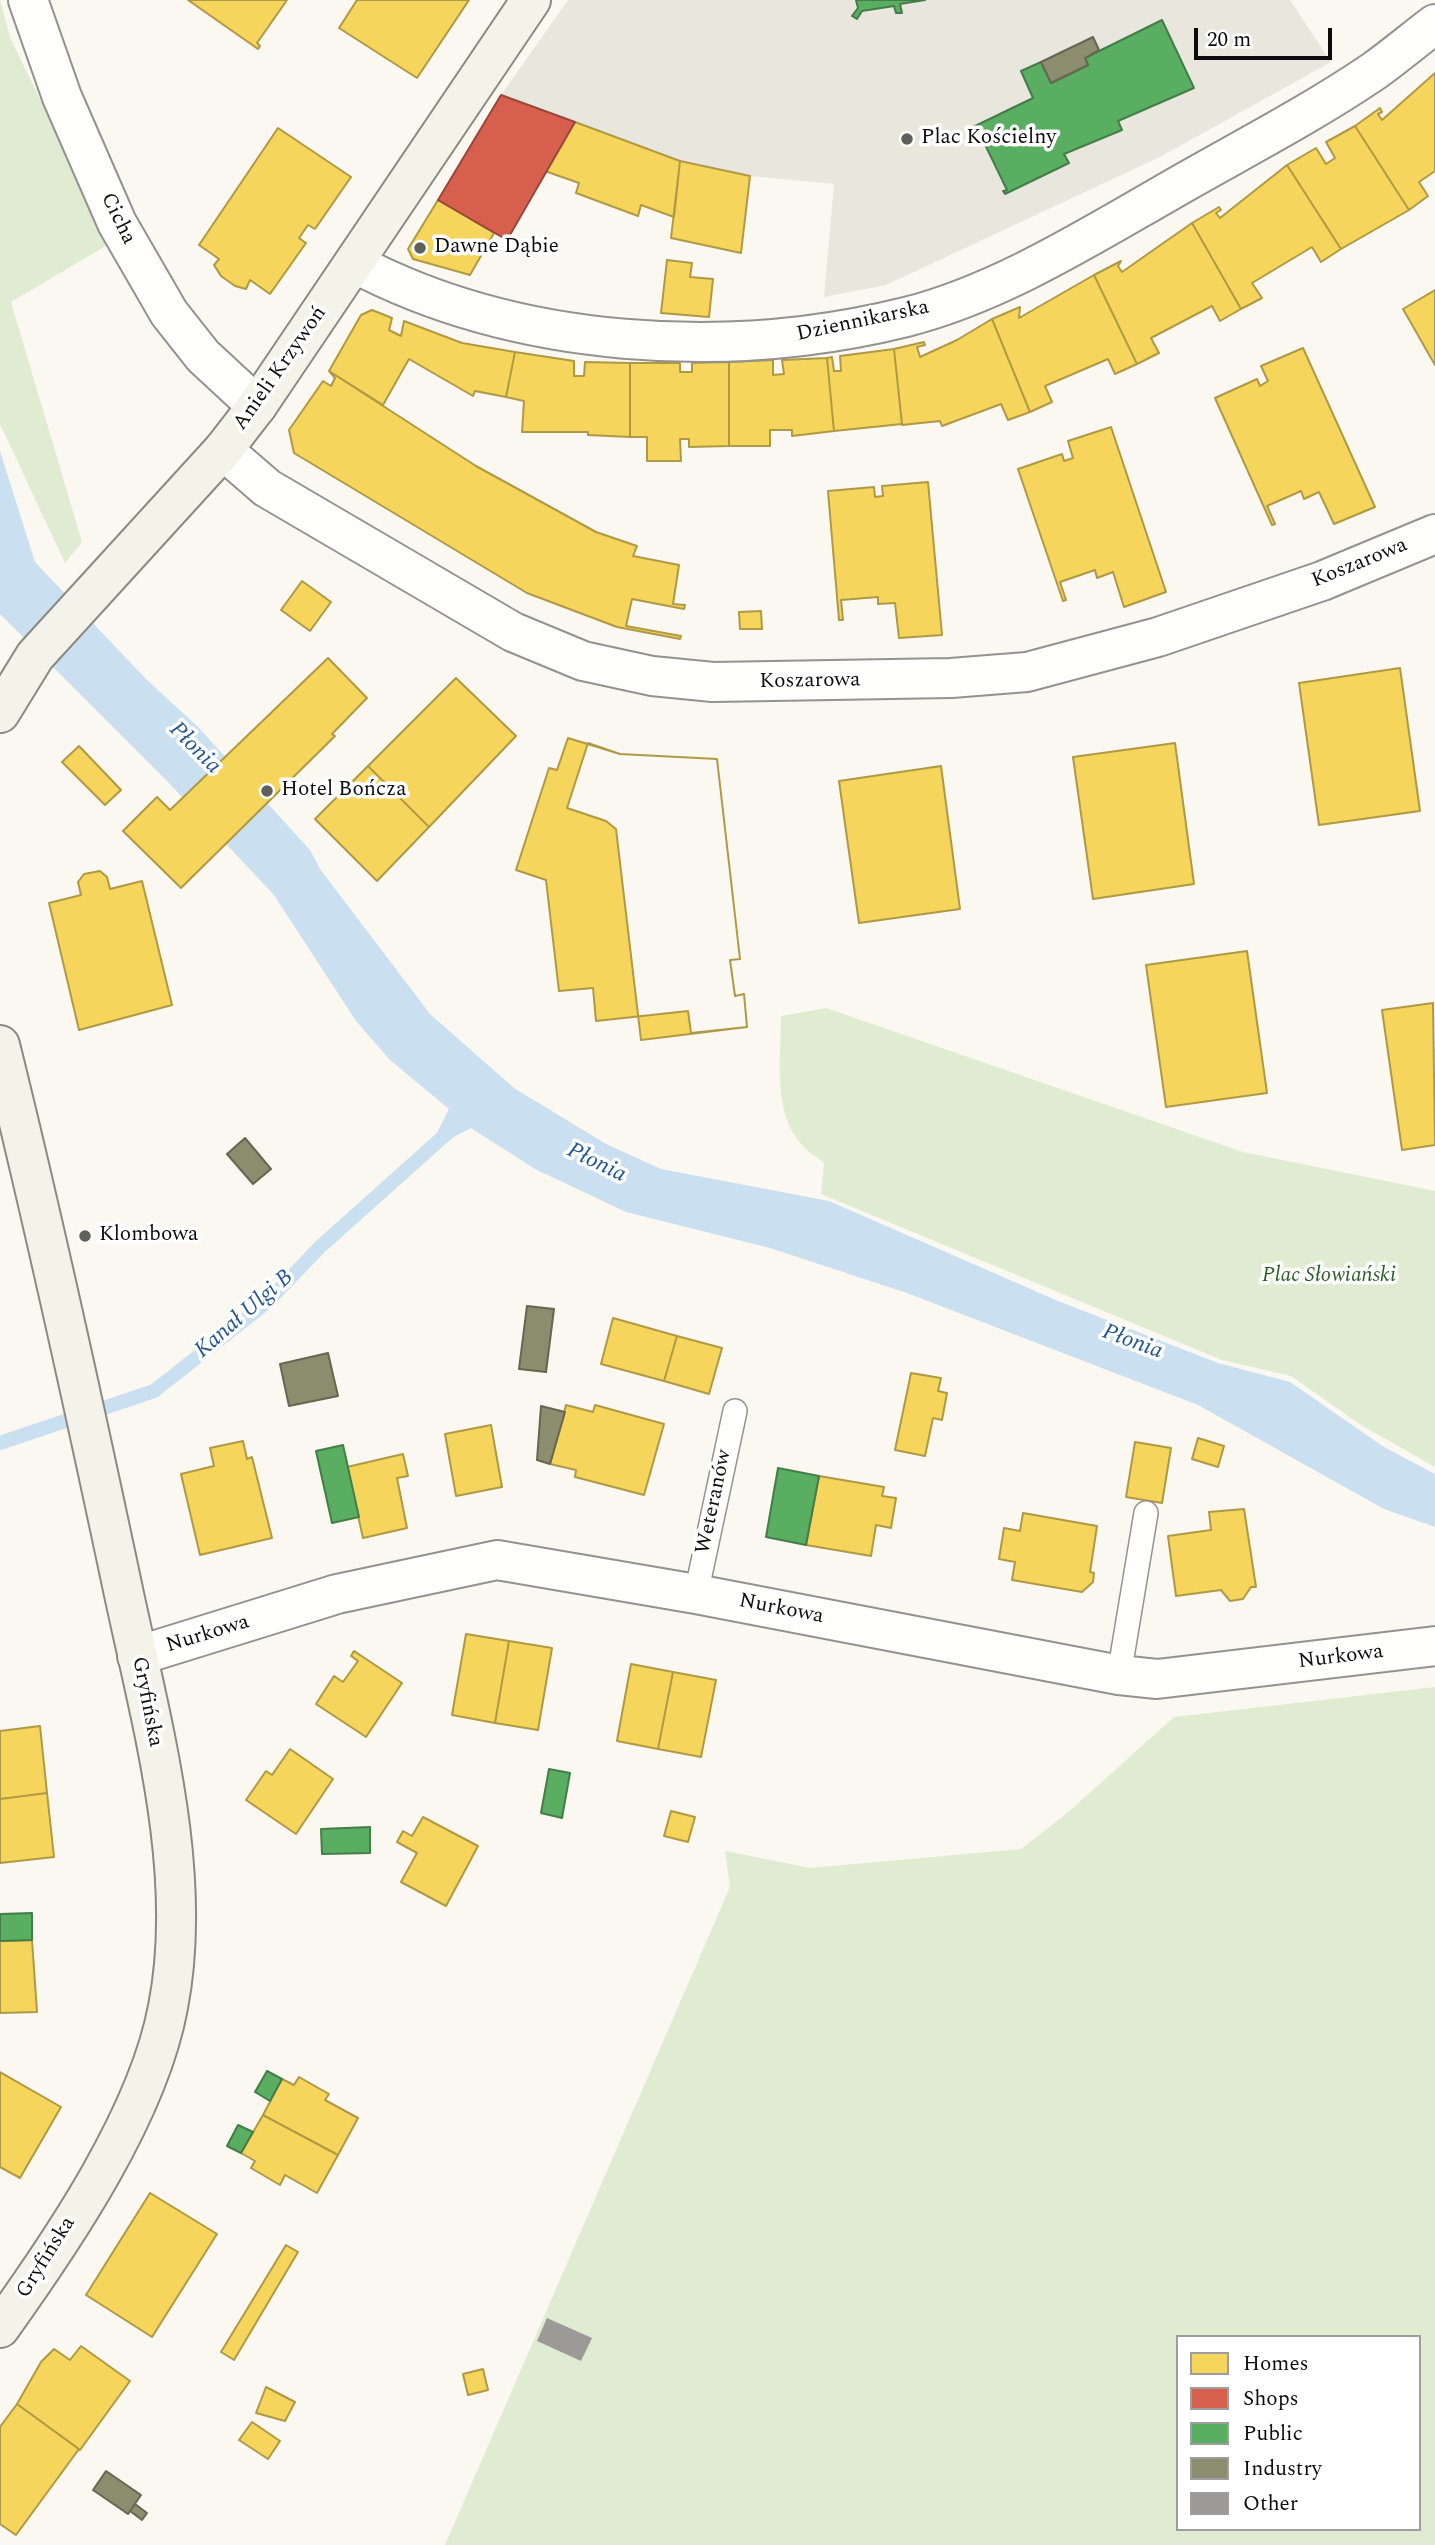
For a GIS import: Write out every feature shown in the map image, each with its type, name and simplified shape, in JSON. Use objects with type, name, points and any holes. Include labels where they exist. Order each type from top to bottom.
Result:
[{"type":"street","name":"Cicha","points":[[28,0],[62,97],[117,223],[169,313],[203,356],[257,406]]},
{"type":"street","name":"Anieli Krzywoń","points":[[0,713],[35,656],[223,450],[257,406],[531,0]]},
{"type":"street","name":"Dziennikarska","points":[[354,263],[389,281],[496,317],[582,333],[643,340],[727,343],[794,338],[907,317],[972,294],[1110,225],[1374,71],[1435,24]]},
{"type":"street","name":"Koszarowa","points":[[223,450],[267,488],[513,632],[583,661],[652,676],[713,682],[951,678],[1027,672],[1158,637],[1322,581],[1435,534]]},
{"type":"street","name":"Gryfińska","points":[[0,1045],[92,1444],[137,1656],[175,1861],[178,1911],[168,2008],[135,2106],[39,2274],[0,2329]]},
{"type":"street","name":"Nurkowa","points":[[137,1656],[337,1594],[497,1560],[696,1594],[1119,1675],[1157,1679],[1435,1646]]},
{"type":"lane","name":"Weteranów","points":[[696,1594],[734,1410]]},
{"type":"lane","points":[[1119,1675],[1146,1513]]},
{"type":"green space","points":[[0,0],[11,40],[111,243],[11,302],[82,542],[65,563],[0,424]]},
{"type":"green space","name":"Plac Słowiański","points":[[826,1008],[1243,1152],[1435,1191],[1435,1467],[1361,1425],[1291,1376],[1222,1360],[821,1194],[824,1163],[802,1145],[792,1132],[786,1117],[780,1084],[780,1049],[781,1016]]},
{"type":"green space","points":[[1435,1687],[1435,2545],[445,2545],[730,1887],[725,1851],[810,1868],[1021,1849],[1065,1815],[1174,1717]]},
{"type":"shaded area","name":"Plac Kościelny","points":[[568,0],[1290,0],[1331,62],[1160,157],[886,285],[824,297],[834,184],[750,176],[680,161],[501,95]]},
{"type":"water","name":"Płonia","points":[[0,451],[35,562],[146,679],[198,727],[310,850],[320,869],[430,1014],[514,1088],[606,1144],[661,1169],[829,1201],[1058,1301],[1218,1363],[1290,1382],[1384,1447],[1435,1474],[1435,1527],[1384,1509],[1198,1405],[907,1293],[770,1248],[626,1212],[535,1169],[471,1128],[442,1143],[435,1137],[449,1109],[390,1060],[356,1021],[274,895],[167,781],[0,614]]},
{"type":"building: Homes","points":[[188,0],[287,0],[257,43],[260,46],[258,49]]},
{"type":"building: Homes","points":[[357,0],[469,0],[417,78],[339,28]]},
{"type":"building: Homes","points":[[1435,73],[1435,171],[1419,182],[1428,196],[1409,210],[1355,126],[1380,108],[1382,112],[1378,114],[1382,120]]},
{"type":"building: Homes","points":[[575,122],[680,161],[674,217],[641,205],[638,216],[576,193],[579,183],[545,171]]},
{"type":"building: Homes","points":[[1355,126],[1409,210],[1341,249],[1287,165],[1316,148],[1326,164],[1335,158],[1326,142]]},
{"type":"building: Homes","points":[[278,128],[351,177],[315,229],[308,225],[299,238],[306,243],[270,294],[250,280],[246,289],[235,286],[221,276],[214,265],[219,259],[199,245]]},
{"type":"building: Homes","points":[[680,161],[750,176],[741,253],[671,238]]},
{"type":"building: Homes","points":[[1287,165],[1341,249],[1321,262],[1312,247],[1252,283],[1262,298],[1241,309],[1192,223],[1219,207],[1221,210],[1216,213],[1220,218]]},
{"type":"building: Homes","points":[[438,200],[494,233],[470,275],[413,259],[408,249]]},
{"type":"building: Homes","points":[[1192,223],[1241,309],[1220,321],[1212,306],[1151,338],[1159,353],[1137,364],[1094,275],[1121,261],[1118,266],[1122,272]]},
{"type":"building: Homes","points":[[667,260],[692,263],[690,277],[713,279],[709,317],[661,313]]},
{"type":"building: Homes","points":[[1094,275],[1137,364],[1115,374],[1108,359],[1045,386],[1052,402],[1030,412],[992,319],[1020,307],[1019,318]]},
{"type":"building: Homes","points":[[1435,290],[1435,365],[1403,309]]},
{"type":"building: Homes","points":[[372,310],[392,318],[389,330],[401,336],[404,321],[462,343],[515,352],[506,397],[475,391],[473,396],[409,359],[383,405],[329,371],[361,315]]},
{"type":"building: Homes","points":[[992,319],[1030,412],[1008,420],[1001,404],[942,426],[940,421],[902,425],[894,349],[924,342],[925,345],[917,347],[920,357],[957,340]]},
{"type":"building: Homes","points":[[1303,348],[1375,507],[1334,524],[1319,492],[1304,499],[1301,491],[1267,506],[1275,524],[1272,525],[1215,398],[1257,379],[1260,386],[1268,381],[1261,366]]},
{"type":"building: Homes","points":[[894,349],[902,424],[834,431],[827,358],[832,357],[834,371],[841,371],[840,356]]},
{"type":"building: Homes","points":[[515,352],[574,361],[574,376],[584,376],[585,362],[630,363],[630,437],[588,435],[588,432],[522,432],[524,401],[506,397]]},
{"type":"building: Homes","points":[[827,358],[834,431],[792,436],[792,430],[770,430],[770,446],[729,446],[729,362],[773,360],[773,375],[784,374],[782,360]]},
{"type":"building: Homes","points":[[729,362],[729,446],[689,447],[689,439],[680,439],[681,461],[647,461],[647,437],[630,437],[630,363],[680,363],[680,372],[692,372],[692,363]]},
{"type":"building: Homes","points":[[329,371],[476,466],[596,532],[637,546],[633,556],[679,565],[673,604],[685,605],[684,609],[632,599],[626,626],[681,636],[680,639],[617,627],[527,593],[294,453],[289,430],[323,381],[331,386],[335,378]]},
{"type":"building: Homes","points":[[1111,427],[1166,592],[1124,607],[1113,572],[1097,578],[1095,570],[1060,582],[1066,600],[1063,601],[1018,469],[1062,454],[1064,461],[1073,458],[1068,441]]},
{"type":"building: Homes","points":[[928,482],[942,635],[899,638],[895,603],[878,604],[878,597],[841,600],[843,620],[839,620],[828,491],[874,487],[875,497],[883,496],[882,486]]},
{"type":"building: Homes","points":[[302,581],[331,602],[310,631],[281,610]]},
{"type":"building: Homes","points":[[761,611],[762,629],[740,629],[739,612]]},
{"type":"building: Homes","points":[[328,658],[367,698],[332,734],[335,736],[181,888],[123,831],[157,797],[170,810]]},
{"type":"building: Homes","points":[[1400,668],[1420,811],[1319,825],[1299,683]]},
{"type":"building: Homes","points":[[456,678],[516,736],[429,827],[368,766]]},
{"type":"building: Homes","points":[[568,738],[620,754],[717,759],[740,959],[730,960],[735,996],[744,994],[747,1027],[691,1033],[688,1011],[596,1021],[593,988],[559,991],[546,880],[516,870],[549,768],[557,770]]},
{"type":"building: Homes","points":[[588,743],[620,754],[717,759],[740,959],[730,960],[735,996],[744,994],[747,1027],[641,1040],[616,829],[606,821],[567,808]]},
{"type":"building: Homes","points":[[1175,743],[1194,884],[1093,899],[1073,757]]},
{"type":"building: Homes","points":[[79,746],[121,790],[105,805],[62,762]]},
{"type":"building: Homes","points":[[368,766],[429,827],[377,881],[315,819]]},
{"type":"building: Homes","points":[[941,766],[960,909],[859,923],[839,781]]},
{"type":"building: Homes","points":[[100,871],[107,877],[110,889],[142,881],[172,1005],[79,1030],[49,903],[81,895],[78,882],[84,874]]},
{"type":"building: Homes","points":[[1247,951],[1267,1093],[1166,1107],[1146,965]]},
{"type":"building: Homes","points":[[1433,1003],[1435,1145],[1402,1150],[1382,1010]]},
{"type":"building: Homes","points":[[613,1318],[677,1336],[664,1381],[601,1364]]},
{"type":"building: Homes","points":[[677,1336],[722,1348],[709,1394],[664,1381]]},
{"type":"building: Homes","points":[[911,1373],[941,1378],[938,1391],[947,1393],[942,1420],[933,1418],[925,1456],[895,1450]]},
{"type":"building: Homes","points":[[566,1405],[593,1412],[595,1405],[664,1424],[644,1495],[575,1477],[576,1470],[550,1464]]},
{"type":"building: Homes","points":[[491,1425],[502,1487],[456,1496],[445,1434]]},
{"type":"building: Homes","points":[[1198,1438],[1224,1446],[1218,1467],[1192,1459]]},
{"type":"building: Homes","points":[[243,1441],[247,1459],[252,1457],[272,1538],[200,1555],[181,1474],[214,1466],[210,1448]]},
{"type":"building: Homes","points":[[1135,1442],[1171,1448],[1162,1503],[1126,1497]]},
{"type":"building: Homes","points":[[403,1454],[408,1476],[397,1478],[407,1528],[363,1538],[347,1467]]},
{"type":"building: Homes","points":[[819,1476],[884,1487],[882,1496],[896,1498],[891,1528],[876,1525],[871,1556],[806,1545]]},
{"type":"building: Homes","points":[[1244,1509],[1256,1587],[1251,1587],[1243,1599],[1230,1601],[1221,1590],[1176,1596],[1168,1536],[1211,1530],[1209,1512]]},
{"type":"building: Homes","points":[[1023,1513],[1097,1526],[1090,1572],[1094,1573],[1093,1582],[1082,1592],[1012,1580],[1015,1562],[999,1559],[1004,1528],[1020,1531]]},
{"type":"building: Homes","points":[[466,1634],[509,1641],[495,1723],[452,1715]]},
{"type":"building: Homes","points":[[509,1641],[552,1648],[538,1730],[495,1723]]},
{"type":"building: Homes","points":[[354,1651],[402,1683],[366,1737],[316,1704],[334,1676],[343,1682],[358,1661],[351,1656]]},
{"type":"building: Homes","points":[[631,1664],[673,1672],[658,1749],[617,1741]]},
{"type":"building: Homes","points":[[673,1672],[716,1680],[701,1757],[658,1749]]},
{"type":"building: Homes","points":[[40,1726],[47,1793],[0,1799],[0,1731]]},
{"type":"building: Homes","points":[[290,1749],[333,1779],[296,1834],[246,1800],[266,1771],[272,1775]]},
{"type":"building: Homes","points":[[47,1793],[54,1857],[0,1863],[0,1799]]},
{"type":"building: Homes","points":[[671,1811],[695,1817],[688,1842],[664,1836]]},
{"type":"building: Homes","points":[[423,1817],[478,1846],[446,1906],[401,1882],[417,1853],[397,1842],[403,1831],[412,1836]]},
{"type":"building: Homes","points":[[32,1940],[37,2012],[0,2013],[0,1941]]},
{"type":"building: Homes","points":[[0,2072],[61,2107],[20,2178],[0,2167]]},
{"type":"building: Homes","points":[[299,2077],[329,2094],[325,2100],[358,2118],[338,2155],[263,2115],[282,2079],[294,2085]]},
{"type":"building: Homes","points":[[263,2115],[338,2155],[317,2193],[285,2175],[280,2185],[251,2168],[255,2161],[241,2153]]},
{"type":"building: Homes","points":[[150,2193],[217,2234],[152,2337],[86,2295]]},
{"type":"building: Homes","points":[[286,2245],[298,2252],[234,2360],[221,2352]]},
{"type":"building: Homes","points":[[81,2346],[130,2381],[80,2450],[17,2404],[41,2362],[54,2349],[70,2360]]},
{"type":"building: Homes","points":[[483,2369],[488,2390],[468,2395],[463,2374]]},
{"type":"building: Homes","points":[[266,2387],[295,2402],[285,2421],[256,2413]]},
{"type":"building: Homes","points":[[17,2404],[79,2449],[16,2535],[0,2524],[0,2427]]},
{"type":"building: Homes","points":[[252,2422],[280,2441],[268,2459],[239,2440]]},
{"type":"building: Shops","points":[[501,95],[575,122],[507,240],[438,200]]},
{"type":"building: Public","points":[[856,0],[925,0],[900,4],[902,13],[896,13],[894,6],[862,11],[857,19],[852,16],[858,8]]},
{"type":"building: Public","points":[[1162,20],[1194,88],[1118,121],[1122,130],[1064,154],[1069,163],[1005,194],[1003,191],[1007,190],[977,128],[973,127],[1033,98],[1021,71],[1041,62],[1051,83],[1088,65],[1085,58]]},
{"type":"building: Public","points":[[343,1445],[359,1517],[332,1523],[316,1451]]},
{"type":"building: Public","points":[[778,1468],[819,1476],[806,1545],[766,1537]]},
{"type":"building: Public","points":[[549,1769],[570,1773],[562,1818],[541,1813]]},
{"type":"building: Public","points":[[370,1827],[370,1853],[322,1854],[321,1829]]},
{"type":"building: Public","points":[[32,1913],[32,1940],[0,1941],[0,1914]]},
{"type":"building: Public","points":[[267,2071],[282,2079],[270,2101],[255,2092]]},
{"type":"building: Public","points":[[238,2125],[253,2132],[241,2153],[227,2146]]},
{"type":"building: Industry","points":[[1093,37],[1099,50],[1085,58],[1088,65],[1051,83],[1041,62]]},
{"type":"building: Industry","points":[[245,1138],[271,1169],[253,1184],[227,1154]]},
{"type":"building: Industry","points":[[527,1306],[554,1309],[546,1372],[519,1369]]},
{"type":"building: Industry","points":[[328,1353],[338,1396],[289,1406],[280,1364]]},
{"type":"building: Industry","points":[[541,1406],[565,1412],[550,1464],[537,1460]]},
{"type":"building: Industry","points":[[106,2471],[141,2495],[128,2514],[93,2490]]},
{"type":"building: Industry","points":[[135,2504],[147,2513],[142,2520],[130,2511]]},
{"type":"building: Other","points":[[547,2318],[592,2338],[581,2361],[537,2341]]},
{"type":"waterway","name":"Kanał Ulgi B","points":[[0,1443],[154,1391],[266,1303],[321,1246],[453,1128]]},
{"type":"place","name":"Plac Kościelny","points":[[907,139]]},
{"type":"place","name":"Dawne Dąbie","points":[[420,248]]},
{"type":"place","name":"Hotel Bończa","points":[[267,791]]},
{"type":"place","name":"Klombowa","points":[[85,1236]]}]
